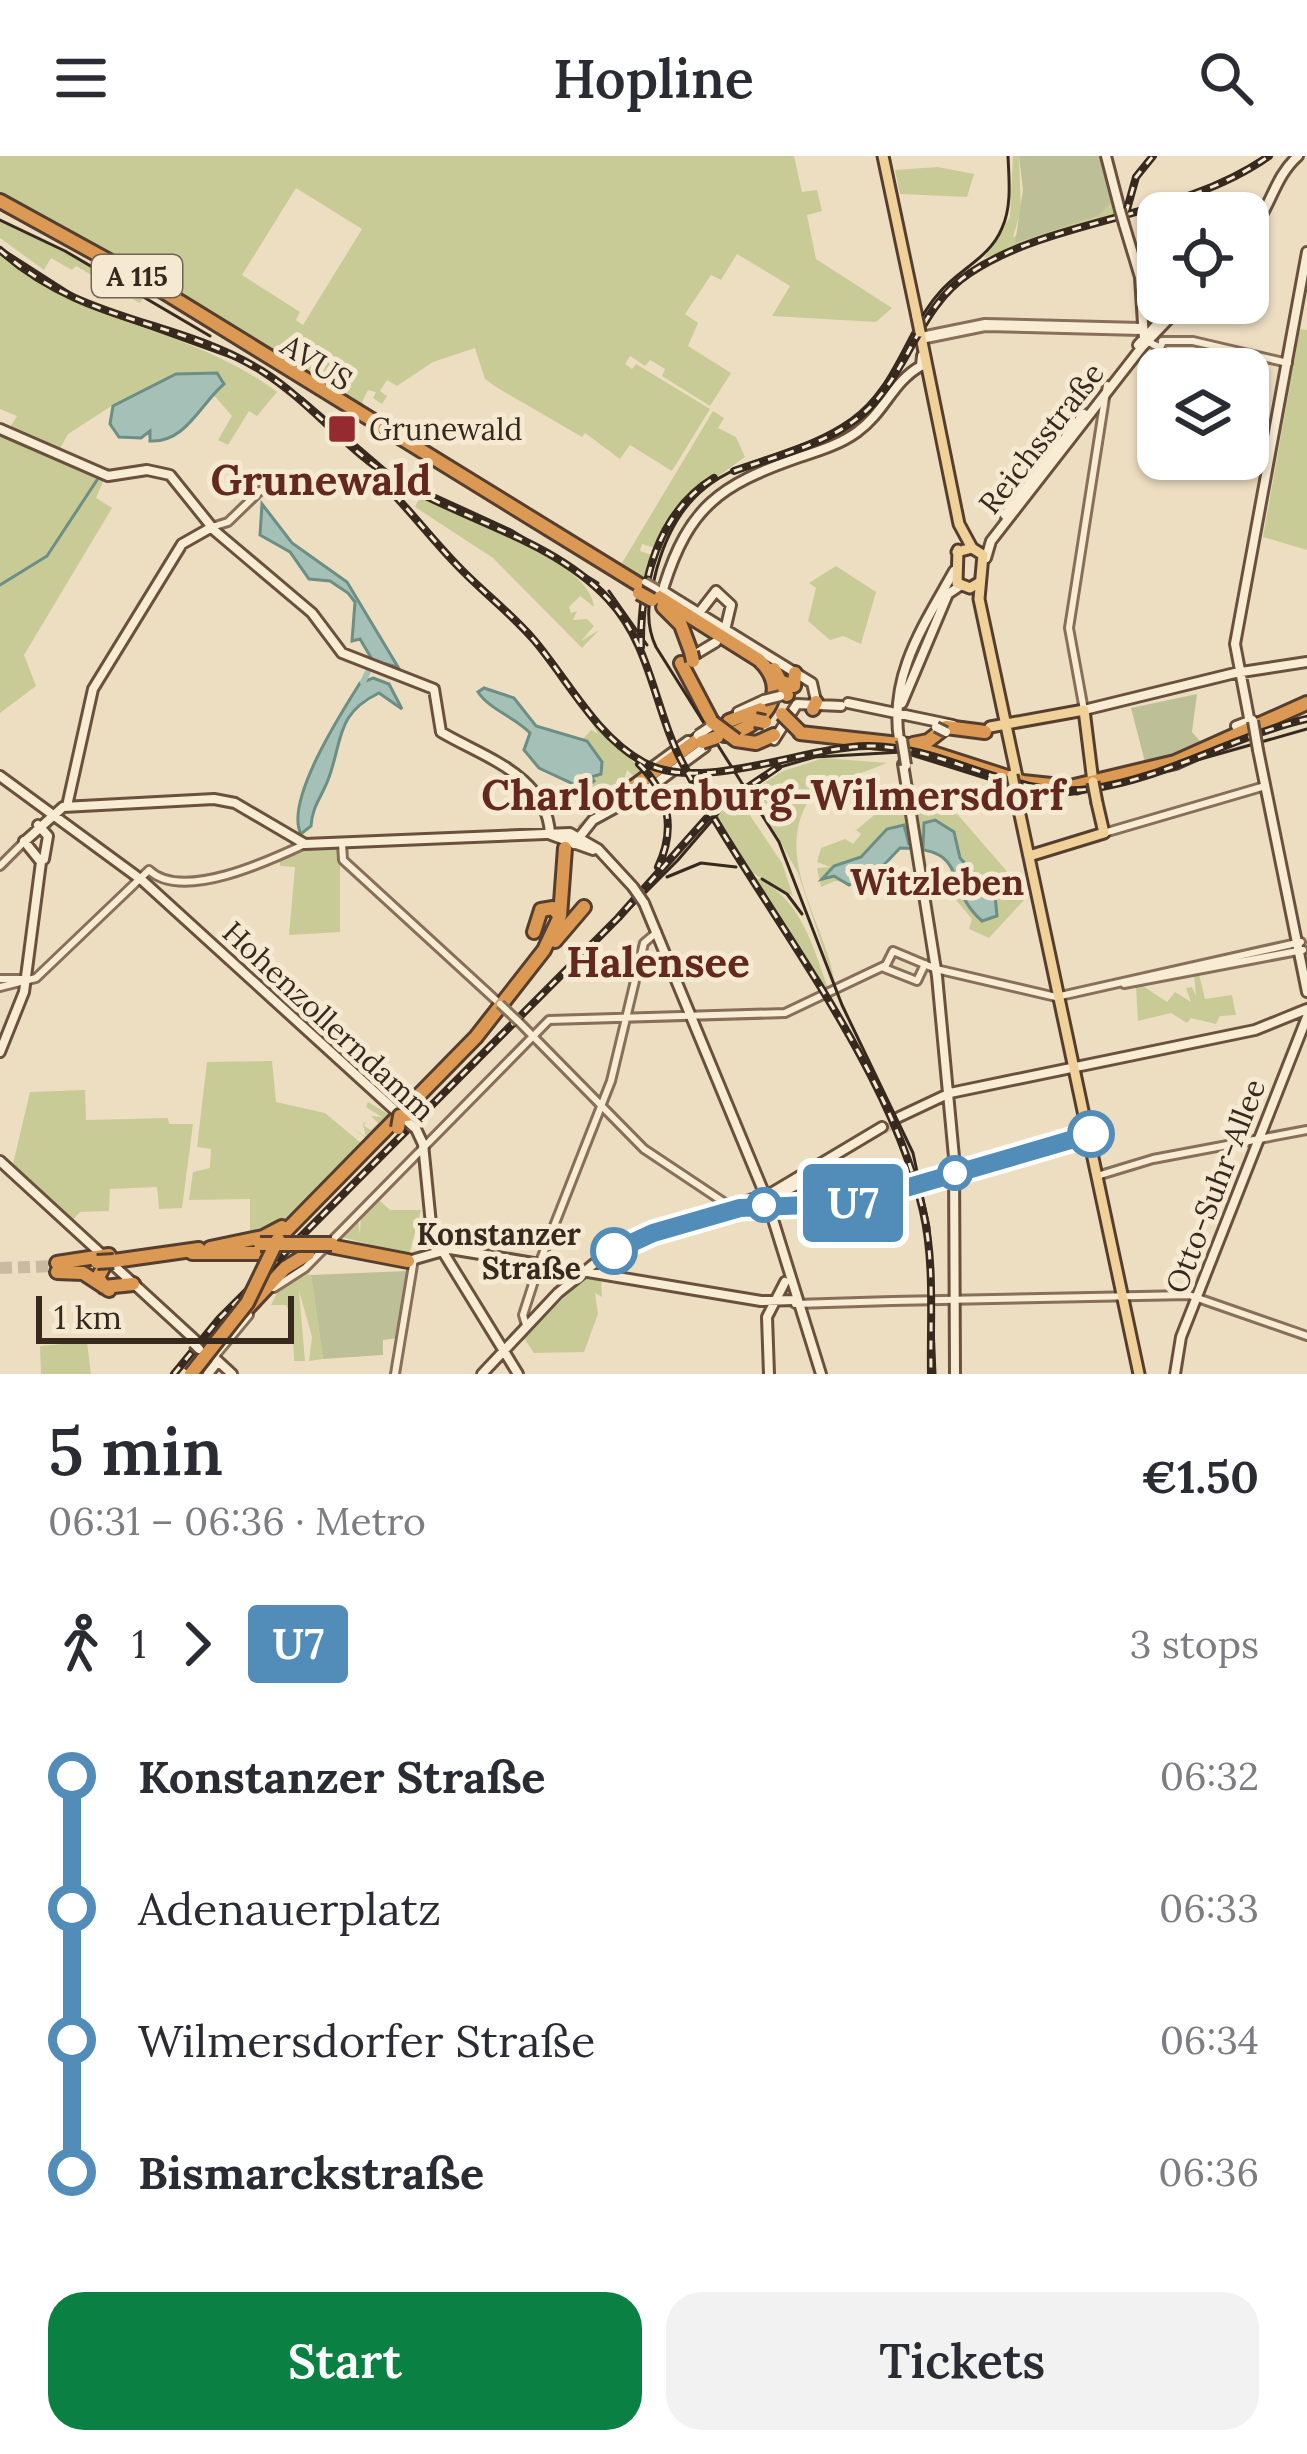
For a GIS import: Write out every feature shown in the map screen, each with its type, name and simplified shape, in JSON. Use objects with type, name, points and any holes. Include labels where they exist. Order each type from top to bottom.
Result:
[{"type":"highway","name":"AVUS","points":[[0,203],[272,360],[652,592]]},
{"type":"highway","name":"AVUS","points":[[372,422],[708,630]]},
{"type":"highway","points":[[652,592],[679,622],[707,739]]},
{"type":"highway","points":[[691,658],[693,637],[708,630]]},
{"type":"highway","points":[[708,630],[759,658],[793,687],[800,676]]},
{"type":"highway","points":[[708,630],[742,661]]},
{"type":"highway","points":[[708,630],[760,665],[770,686],[759,711],[729,721]]},
{"type":"highway","points":[[708,630],[759,660],[773,682],[771,704],[757,725],[707,739],[646,779],[608,808],[707,739],[729,721],[761,701]]},
{"type":"highway","points":[[707,739],[756,743],[770,724],[773,674],[759,658]]},
{"type":"highway","points":[[780,680],[783,696]]},
{"type":"highway","points":[[707,739],[811,712],[1023,782],[1062,787],[1151,770],[1307,703]]},
{"type":"highway","points":[[1190,752],[1307,703]]},
{"type":"highway","points":[[902,741],[1020,778],[1083,784],[1141,771],[1307,703]]},
{"type":"highway","points":[[811,712],[861,738],[926,742],[948,727],[995,728]]},
{"type":"highway","points":[[1210,745],[1250,726]]},
{"type":"highway","points":[[940,731],[940,747],[957,759]]},
{"type":"highway","points":[[1020,778],[1093,781],[1141,771]]},
{"type":"highway","points":[[631,785],[646,779]]},
{"type":"highway","points":[[180,1253],[275,1249],[484,1030],[544,950],[560,916],[573,843]]},
{"type":"highway","points":[[554,941],[563,916],[573,843]]},
{"type":"highway","points":[[206,1355],[247,1304],[281,1238],[484,1030],[584,907]]},
{"type":"highway","points":[[534,932],[541,910],[553,908],[560,916]]},
{"type":"highway","points":[[251,1302],[281,1238],[319,1203]]},
{"type":"highway","points":[[180,1253],[263,1238],[301,1216]]},
{"type":"highway","points":[[128,1287],[57,1268],[259,1245]]},
{"type":"highway","points":[[209,1248],[333,1245],[411,1259]]},
{"type":"highway","points":[[193,1374],[227,1320],[305,1249],[333,1245],[411,1259]]},
{"type":"highway","points":[[193,1374],[251,1302],[305,1249]]},
{"type":"highway","points":[[102,1260],[100,1284],[128,1287]]},
{"type":"main road","points":[[884,156],[960,530],[954,572],[916,638],[896,712],[937,969],[949,1096],[957,1374]]},
{"type":"main road","points":[[1107,157],[1150,336]]},
{"type":"main road","points":[[1269,205],[1282,173],[1295,158]]},
{"type":"main road","points":[[1307,252],[1239,644],[1250,726],[1307,992]]},
{"type":"main road","points":[[1288,366],[1307,268]]},
{"type":"main road","name":"Reichsstraße","points":[[982,547],[1161,324]]},
{"type":"main road","points":[[652,592],[669,574],[682,537],[716,497],[859,431],[901,380],[926,366]]},
{"type":"main road","points":[[901,380],[926,366]]},
{"type":"main road","points":[[0,429],[104,475],[147,470],[170,475],[212,527],[312,613],[336,648],[434,689],[441,732],[518,775],[547,806],[550,834]]},
{"type":"main road","points":[[68,805],[93,688],[182,544],[212,527]]},
{"type":"main road","points":[[960,530],[982,547],[974,587],[995,728],[1020,778],[1018,796],[1060,996]]},
{"type":"main road","points":[[957,552],[982,547]]},
{"type":"main road","points":[[954,572],[974,587]]},
{"type":"main road","points":[[896,712],[949,592],[974,587]]},
{"type":"main road","points":[[691,658],[708,630],[713,591],[731,605],[726,626]]},
{"type":"main road","points":[[708,630],[800,676],[811,712]]},
{"type":"main road","points":[[770,724],[794,706],[811,712],[844,704],[966,728],[995,728],[1307,662]]},
{"type":"main road","points":[[573,843],[631,785],[761,701],[783,696],[811,712]]},
{"type":"main road","points":[[896,712],[940,731]]},
{"type":"main road","points":[[1032,858],[1104,833],[1084,712]]},
{"type":"main road","points":[[573,843],[593,820],[647,790],[707,739]]},
{"type":"main road","name":"Hohenzollerndamm","points":[[0,778],[139,879],[402,1119],[422,1148],[429,1222],[438,1250],[516,1374]]},
{"type":"main road","points":[[0,1052],[28,981],[41,858],[23,840],[51,812],[68,805],[219,800],[236,803],[301,844],[550,834],[573,843],[632,888],[655,933],[763,1199],[792,1302],[819,1374]]},
{"type":"main road","points":[[0,1064],[28,981],[48,841],[39,825]]},
{"type":"main road","points":[[1032,858],[1142,1374]]},
{"type":"main road","points":[[1300,946],[1307,970]]},
{"type":"main road","points":[[900,1119],[949,1096],[1256,1032],[1307,1013]]},
{"type":"main road","name":"Otto-Suhr-Allee","points":[[1262,1138],[1307,1013]]},
{"type":"main road","name":"Otto-Suhr-Allee","points":[[1178,1374],[1198,1297],[1307,1030]]},
{"type":"main road","points":[[796,1184],[883,1128]]},
{"type":"main road","points":[[671,1227],[763,1199],[835,1159]]},
{"type":"main road","points":[[0,1163],[128,1287],[228,1374]]},
{"type":"main road","points":[[487,1369],[527,1321],[623,1241],[719,1211]]},
{"type":"main road","points":[[411,1259],[438,1250],[587,1270]]},
{"type":"main road","points":[[539,1264],[774,1304],[792,1302]]},
{"type":"main road","points":[[768,1369],[774,1304],[787,1282]]},
{"type":"street","points":[[924,337],[985,323],[1150,336],[1288,366]]},
{"type":"street","points":[[1084,712],[1069,630],[1108,387]]},
{"type":"street","points":[[359,406],[652,592]]},
{"type":"street","points":[[212,527],[237,515],[260,491],[320,481]]},
{"type":"street","points":[[1104,833],[1265,786]]},
{"type":"street","points":[[0,864],[23,840]]},
{"type":"street","points":[[345,842],[342,858],[500,1004],[613,1117],[652,1152],[732,1206]]},
{"type":"street","points":[[0,983],[28,981],[40,973],[149,870],[164,879],[232,876],[301,844]]},
{"type":"street","points":[[527,1321],[539,1264],[603,1106],[644,944],[655,933]]},
{"type":"street","points":[[206,1355],[224,1344],[279,1283],[305,1268],[532,1036],[557,1019],[787,1012],[884,967],[892,951],[937,969],[1060,996],[1300,946]]},
{"type":"street","points":[[884,967],[917,981],[925,964]]},
{"type":"street","points":[[1099,1174],[1153,1156],[1307,1130]]},
{"type":"street","points":[[395,1374],[411,1259]]},
{"type":"street","points":[[792,1302],[1198,1297],[1307,1336]]},
{"type":"green space","name":"Grunewald","points":[[0,156],[794,156],[802,192],[817,190],[822,211],[807,215],[816,259],[892,308],[876,322],[772,316],[790,286],[737,254],[721,280],[711,275],[685,314],[698,323],[688,346],[731,373],[710,406],[662,376],[665,369],[650,360],[645,366],[630,356],[625,364],[632,369],[636,364],[710,409],[672,471],[630,445],[620,459],[585,433],[582,437],[496,387],[485,379],[475,348],[433,362],[397,386],[387,380],[380,391],[387,396],[382,404],[373,398],[376,392],[368,390],[362,402],[368,410],[0,197]],"holes":[[[296,188],[362,229],[303,325],[296,320],[300,312],[242,275]]]},
{"type":"green space","points":[[1013,156],[1019,156],[1021,210],[1013,237],[1114,199],[1118,217],[984,258],[1010,217]]},
{"type":"green space","points":[[1019,156],[1102,156],[1114,199],[1099,215],[1015,243],[1023,190]]},
{"type":"green space","points":[[938,167],[974,174],[967,197],[900,194],[895,170]]},
{"type":"green space","points":[[0,222],[69,254],[143,298],[140,303],[76,266],[72,270],[51,258],[44,270],[0,238]]},
{"type":"green space","name":"Grunewald","points":[[0,252],[67,295],[211,354],[277,392],[257,416],[249,411],[228,445],[218,440],[232,416],[212,393],[224,383],[217,373],[176,374],[68,434],[57,454],[105,477],[96,498],[112,508],[24,655],[36,686],[0,713],[0,428],[7,432],[17,416],[0,409]]},
{"type":"green space","points":[[1300,329],[1307,330],[1307,550],[1263,537]]},
{"type":"green space","points":[[713,411],[724,418],[718,428],[736,437],[745,457],[674,508],[655,548],[642,544],[640,551],[652,555],[645,579],[622,563]]},
{"type":"green space","points":[[420,496],[549,556],[587,590],[594,607],[580,596],[569,607],[571,613],[577,611],[573,620],[587,619],[594,626],[581,641],[599,630],[582,648],[493,558],[415,507]]},
{"type":"green space","points":[[836,566],[876,592],[861,644],[843,636],[830,640],[808,621],[816,588],[809,583]]},
{"type":"green space","points":[[1197,694],[1192,732],[1200,741],[1146,766],[1131,708]]},
{"type":"green space","points":[[591,722],[643,771],[636,778],[627,770],[622,788],[596,810],[583,807],[584,788],[603,767],[582,740],[591,730],[598,734]]},
{"type":"green space","points":[[824,758],[887,763],[815,791],[802,815],[798,863],[835,985],[798,873],[751,791],[783,771]]},
{"type":"green space","points":[[739,799],[782,863],[793,896],[747,870],[716,817]]},
{"type":"green space","points":[[930,801],[958,815],[1025,892],[1025,899],[989,938],[969,929],[972,919],[956,900],[947,856],[922,849],[915,803]]},
{"type":"green space","points":[[906,804],[914,848],[897,849],[876,871],[882,888],[866,897],[857,883],[835,881],[821,887],[817,868],[830,867],[817,862],[821,848],[845,839],[853,844],[861,834],[856,830],[879,811]]},
{"type":"green space","points":[[340,845],[340,932],[289,935],[295,867],[280,866],[280,859],[304,847]]},
{"type":"green space","points":[[751,875],[768,884],[792,908],[809,937],[828,988],[820,991]]},
{"type":"green space","points":[[1199,974],[1205,999],[1232,995],[1236,1015],[1220,1016],[1216,1024],[1191,1018],[1187,1023],[1171,1013],[1138,1021],[1136,987],[1143,986],[1167,1002],[1175,992],[1191,1002],[1186,988],[1192,987],[1196,996],[1194,975]]},
{"type":"green space","points":[[272,1061],[276,1102],[325,1113],[361,1143],[366,1138],[351,1127],[366,1137],[363,1124],[366,1121],[364,1126],[371,1130],[378,1123],[371,1116],[382,1117],[366,1107],[368,1102],[393,1117],[303,1210],[250,1239],[250,1199],[189,1200],[193,1172],[210,1168],[211,1149],[197,1147],[207,1062]]},
{"type":"green space","points":[[85,1090],[86,1120],[168,1118],[169,1124],[193,1124],[182,1208],[159,1209],[157,1187],[110,1189],[109,1211],[80,1212],[70,1223],[12,1168],[30,1092]]},
{"type":"green space","points":[[377,1198],[390,1210],[421,1210],[409,1255],[338,1236],[358,1217],[360,1235],[361,1213]]},
{"type":"green space","points":[[407,1271],[398,1338],[383,1340],[383,1355],[323,1359],[311,1275]]},
{"type":"green space","points":[[303,1273],[311,1275],[323,1359],[309,1361],[312,1337],[299,1291],[305,1361],[294,1361],[292,1317],[286,1305],[271,1305],[281,1285]]},
{"type":"green space","points":[[587,1276],[601,1277],[602,1297],[595,1293],[598,1314],[584,1352],[534,1353],[523,1337]]},
{"type":"green space","points":[[87,1342],[91,1374],[41,1374],[40,1346]]},
{"type":"water","points":[[217,373],[224,384],[174,436],[150,441],[150,431],[141,438],[119,437],[110,424],[113,406],[176,374]]},
{"type":"water","points":[[262,504],[292,543],[347,582],[398,667],[373,661],[360,639],[352,641],[355,602],[348,593],[330,581],[309,579],[290,552],[260,535]]},
{"type":"water","points":[[373,678],[389,684],[402,709],[379,693],[347,719],[311,826],[301,834],[300,801],[317,758],[360,683]]},
{"type":"water","points":[[484,688],[514,698],[536,726],[587,741],[602,762],[601,774],[591,777],[594,781],[584,789],[539,768],[524,750],[530,733],[483,698],[478,692]]},
{"type":"water","points":[[935,820],[954,832],[960,858],[995,895],[997,916],[982,921],[970,908],[947,862],[923,850],[900,848],[880,869],[849,885],[834,876],[822,879],[834,866],[861,857],[887,829],[904,825],[909,844],[923,847],[924,823]]},
{"type":"waterway","points":[[0,585],[47,556],[97,480]]},
{"type":"waterway","points":[[363,682],[373,661]]},
{"type":"tunnel","points":[[568,843],[606,807]]},
{"type":"tunnel","points":[[884,1130],[900,1120]]},
{"type":"tunnel","points":[[0,1268],[57,1266]]},
{"type":"tram line","points":[[935,1374],[929,1227],[913,1153],[842,1005],[779,842],[656,647],[649,607],[672,529],[691,501],[738,468],[822,436],[851,419],[879,392],[927,308],[997,238],[1009,202],[1008,156]]},
{"type":"tram line","points":[[0,220],[65,251],[210,336]]},
{"type":"tram line","points":[[0,248],[92,307],[253,365],[302,398],[393,476],[511,530],[598,583]]},
{"type":"tram line","points":[[609,591],[647,645]]},
{"type":"tram line","points":[[175,1374],[214,1325],[678,860],[733,796],[780,767],[815,757],[902,752],[1017,788],[1077,794],[1307,729]]},
{"type":"tram line","points":[[667,877],[701,863],[736,867]]},
{"type":"tram line","points":[[762,879],[787,894],[802,914]]},
{"type":"railway","points":[[1126,213],[1136,177],[1153,156]]},
{"type":"railway","points":[[734,471],[812,444],[865,412],[891,381],[941,300],[970,273],[1040,240],[1197,193],[1269,156]]},
{"type":"railway","points":[[0,250],[65,293],[197,340],[262,371],[396,480],[561,561],[586,578],[623,617],[683,764],[851,1039],[906,1154],[929,1251],[931,1374]]},
{"type":"railway","points":[[641,647],[644,599],[656,552],[678,510],[714,478]]},
{"type":"railway","points":[[382,482],[534,640],[610,737],[643,762],[666,771],[722,771],[867,746],[924,754],[1032,786],[1089,789],[1145,776],[1307,719]]},
{"type":"railway","points":[[639,764],[657,787],[666,812],[667,839],[658,867]]},
{"type":"railway","points":[[174,1374],[219,1319],[618,918],[714,810],[778,767]]},
{"type":"metro line","name":"U7","points":[[614,1251],[653,1233],[740,1208],[854,1203],[1091,1134]]},
{"type":"place","name":"Grunewald","points":[[342,429]]},
{"type":"place","name":"Konstanzer Straße","points":[[614,1251]]},
{"type":"district","name":"Grunewald","points":[[321,480]]},
{"type":"district","name":"Charlottenburg-Wilmersdorf","points":[[773,795]]},
{"type":"district","name":"Witzleben","points":[[937,882]]},
{"type":"district","name":"Halensee","points":[[658,962]]}]
